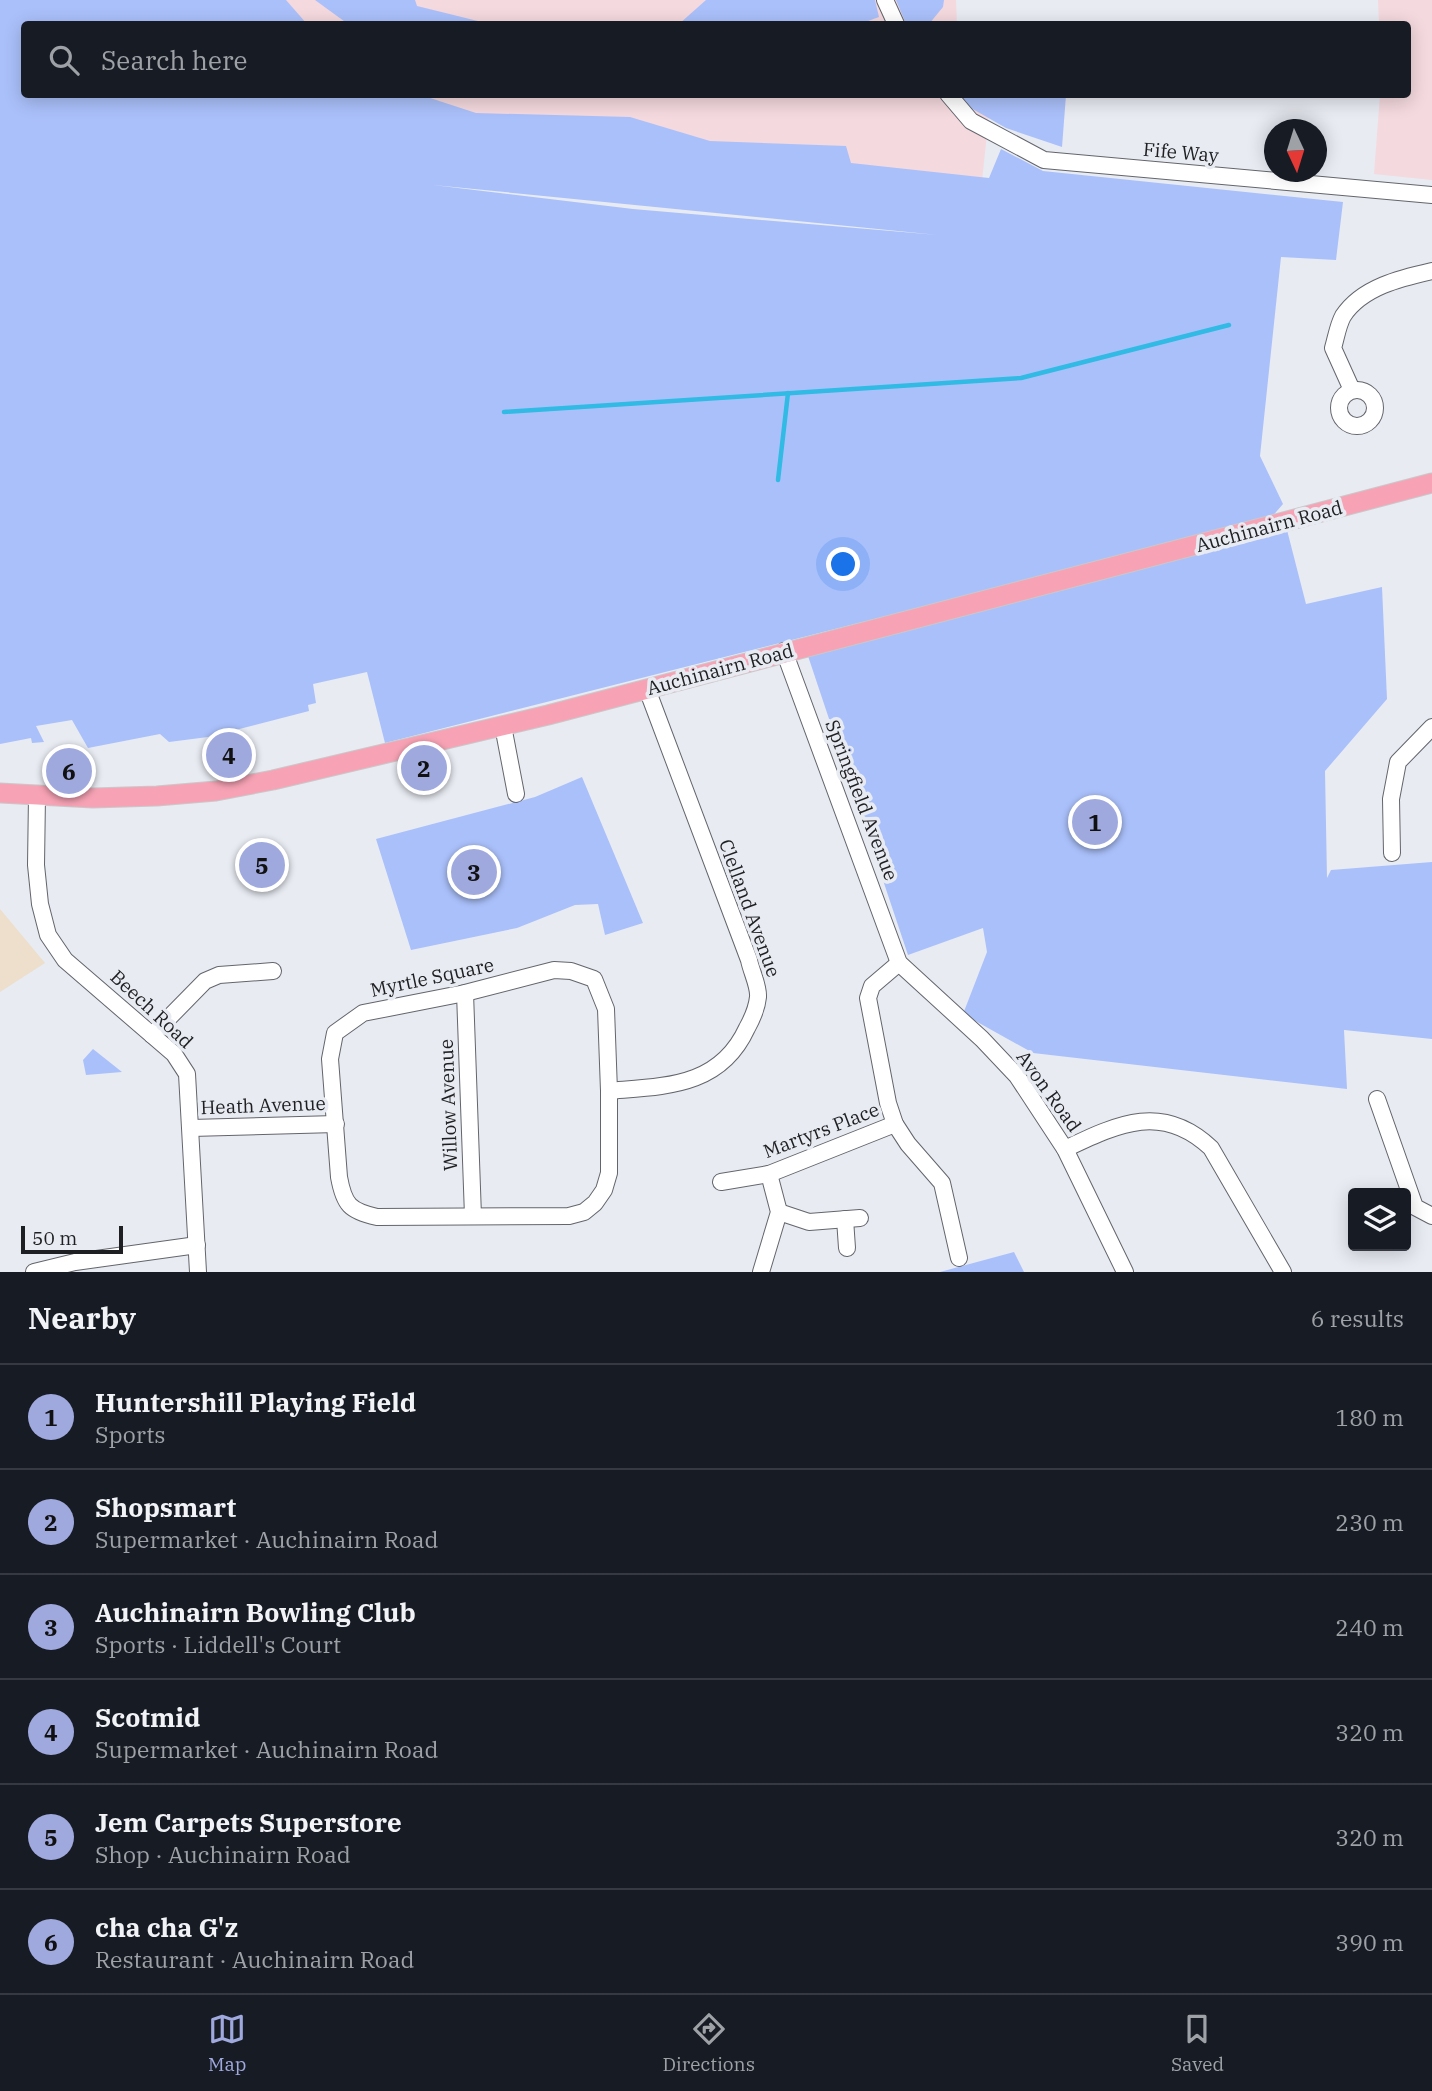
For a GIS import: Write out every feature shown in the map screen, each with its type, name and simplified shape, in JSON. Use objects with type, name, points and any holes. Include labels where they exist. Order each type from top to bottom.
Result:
[{"type":"main road","name":"Auchinairn Road","points":[[0,793],[37,796],[157,796],[216,791],[503,726],[1432,483]]},
{"type":"street","points":[[885,0],[895,21]]},
{"type":"street","name":"Fife Way","points":[[951,98],[971,121],[1044,160],[1432,195]]},
{"type":"street","points":[[1352,390],[1333,348],[1343,316],[1366,293],[1404,277],[1432,271]]},
{"type":"street","name":"Springfield Avenue","points":[[784,651],[899,964]]},
{"type":"street","name":"Clelland Avenue","points":[[609,1091],[692,1080],[716,1069],[742,1040],[758,995],[748,960],[647,689]]},
{"type":"street","points":[[503,726],[516,794]]},
{"type":"street","points":[[1392,853],[1391,799],[1398,762],[1432,727]]},
{"type":"street","name":"Beech Road","points":[[37,796],[36,865],[40,904],[48,935],[65,960],[174,1054],[187,1074],[198,1272]]},
{"type":"street","points":[[899,964],[872,986],[868,998],[888,1103],[895,1124],[908,1144],[942,1183],[959,1258]]},
{"type":"street","name":"Avon Road","points":[[899,964],[982,1039],[1017,1076],[1065,1149],[1125,1272]]},
{"type":"street","name":"Myrtle Square","points":[[554,970],[571,971],[594,979],[606,1009],[609,1173],[604,1190],[584,1212],[569,1216],[377,1217],[360,1213],[347,1204],[342,1194],[330,1059],[335,1033],[363,1013],[465,993],[554,970]]},
{"type":"street","points":[[152,1035],[205,981],[219,975],[274,971]]},
{"type":"street","name":"Willow Avenue","points":[[465,993],[473,1216]]},
{"type":"street","points":[[1377,1099],[1415,1207],[1432,1216]]},
{"type":"street","points":[[1065,1149],[1134,1121],[1165,1122],[1196,1134],[1211,1149],[1283,1272]]},
{"type":"street","name":"Heath Avenue","points":[[191,1128],[336,1124]]},
{"type":"street","name":"Martyrs Place","points":[[720,1182],[769,1174],[895,1124]]},
{"type":"street","points":[[761,1272],[779,1212],[769,1174]]},
{"type":"street","points":[[779,1212],[808,1222],[853,1219],[847,1248]]},
{"type":"street","points":[[34,1272],[75,1262],[103,1266],[197,1245]]},
{"type":"shaded area","points":[[0,0],[286,0],[304,21],[21,21],[21,98],[430,98],[476,113],[630,117],[710,141],[846,146],[851,163],[989,178],[1001,149],[1043,171],[1343,202],[1336,260],[1281,257],[1260,456],[1283,504],[1270,519],[385,743],[367,672],[313,684],[316,703],[308,705],[309,711],[208,737],[169,742],[160,734],[88,748],[72,720],[36,726],[44,742],[32,743],[31,738],[0,744]],"holes":[[[433,185],[938,235],[633,209]]]},
{"type":"shaded area","points":[[246,0],[956,0],[957,21],[266,21]]},
{"type":"shaded area","points":[[315,0],[415,0],[417,6],[478,21],[344,21]]},
{"type":"shaded area","points":[[706,0],[875,0],[879,17],[868,21],[682,21]]},
{"type":"shaded area","points":[[896,0],[944,0],[943,7],[931,21],[905,21]]},
{"type":"shaded area","points":[[1378,0],[1432,0],[1432,180],[1374,174],[1380,98],[1411,98],[1411,21],[1379,21]]},
{"type":"shaded area","points":[[396,98],[991,98],[982,181],[448,119]]},
{"type":"shaded area","points":[[960,98],[1066,98],[1062,147],[1006,128],[962,103]]},
{"type":"shaded area","points":[[1287,530],[1306,604],[1382,587],[1387,699],[1325,771],[1327,878],[1331,870],[1432,862],[1432,1039],[1344,1030],[1347,1089],[1033,1053],[963,1014],[987,952],[983,928],[908,955],[807,653]]},
{"type":"shaded area","points":[[582,777],[643,923],[605,935],[598,904],[575,905],[517,928],[411,950],[376,839],[535,797]]},
{"type":"shaded area","points":[[0,909],[45,963],[0,992]]},
{"type":"shaded area","points":[[93,1049],[122,1072],[86,1075],[83,1060]]},
{"type":"shaded area","points":[[1014,1252],[1024,1272],[940,1272]]},
{"type":"waterway","points":[[504,412],[1021,378],[1229,325]]},
{"type":"waterway","points":[[778,480],[788,393]]},
{"type":"place","name":"Scotmid","points":[[229,755]]},
{"type":"place","name":"Shopsmart","points":[[424,768]]},
{"type":"place","name":"cha cha G'z","points":[[69,771]]},
{"type":"place","name":"Huntershill Playing Field","points":[[1095,822]]},
{"type":"place","name":"Jem Carpets Superstore","points":[[262,865]]},
{"type":"place","name":"Auchinairn Bowling Club","points":[[474,872]]}]
